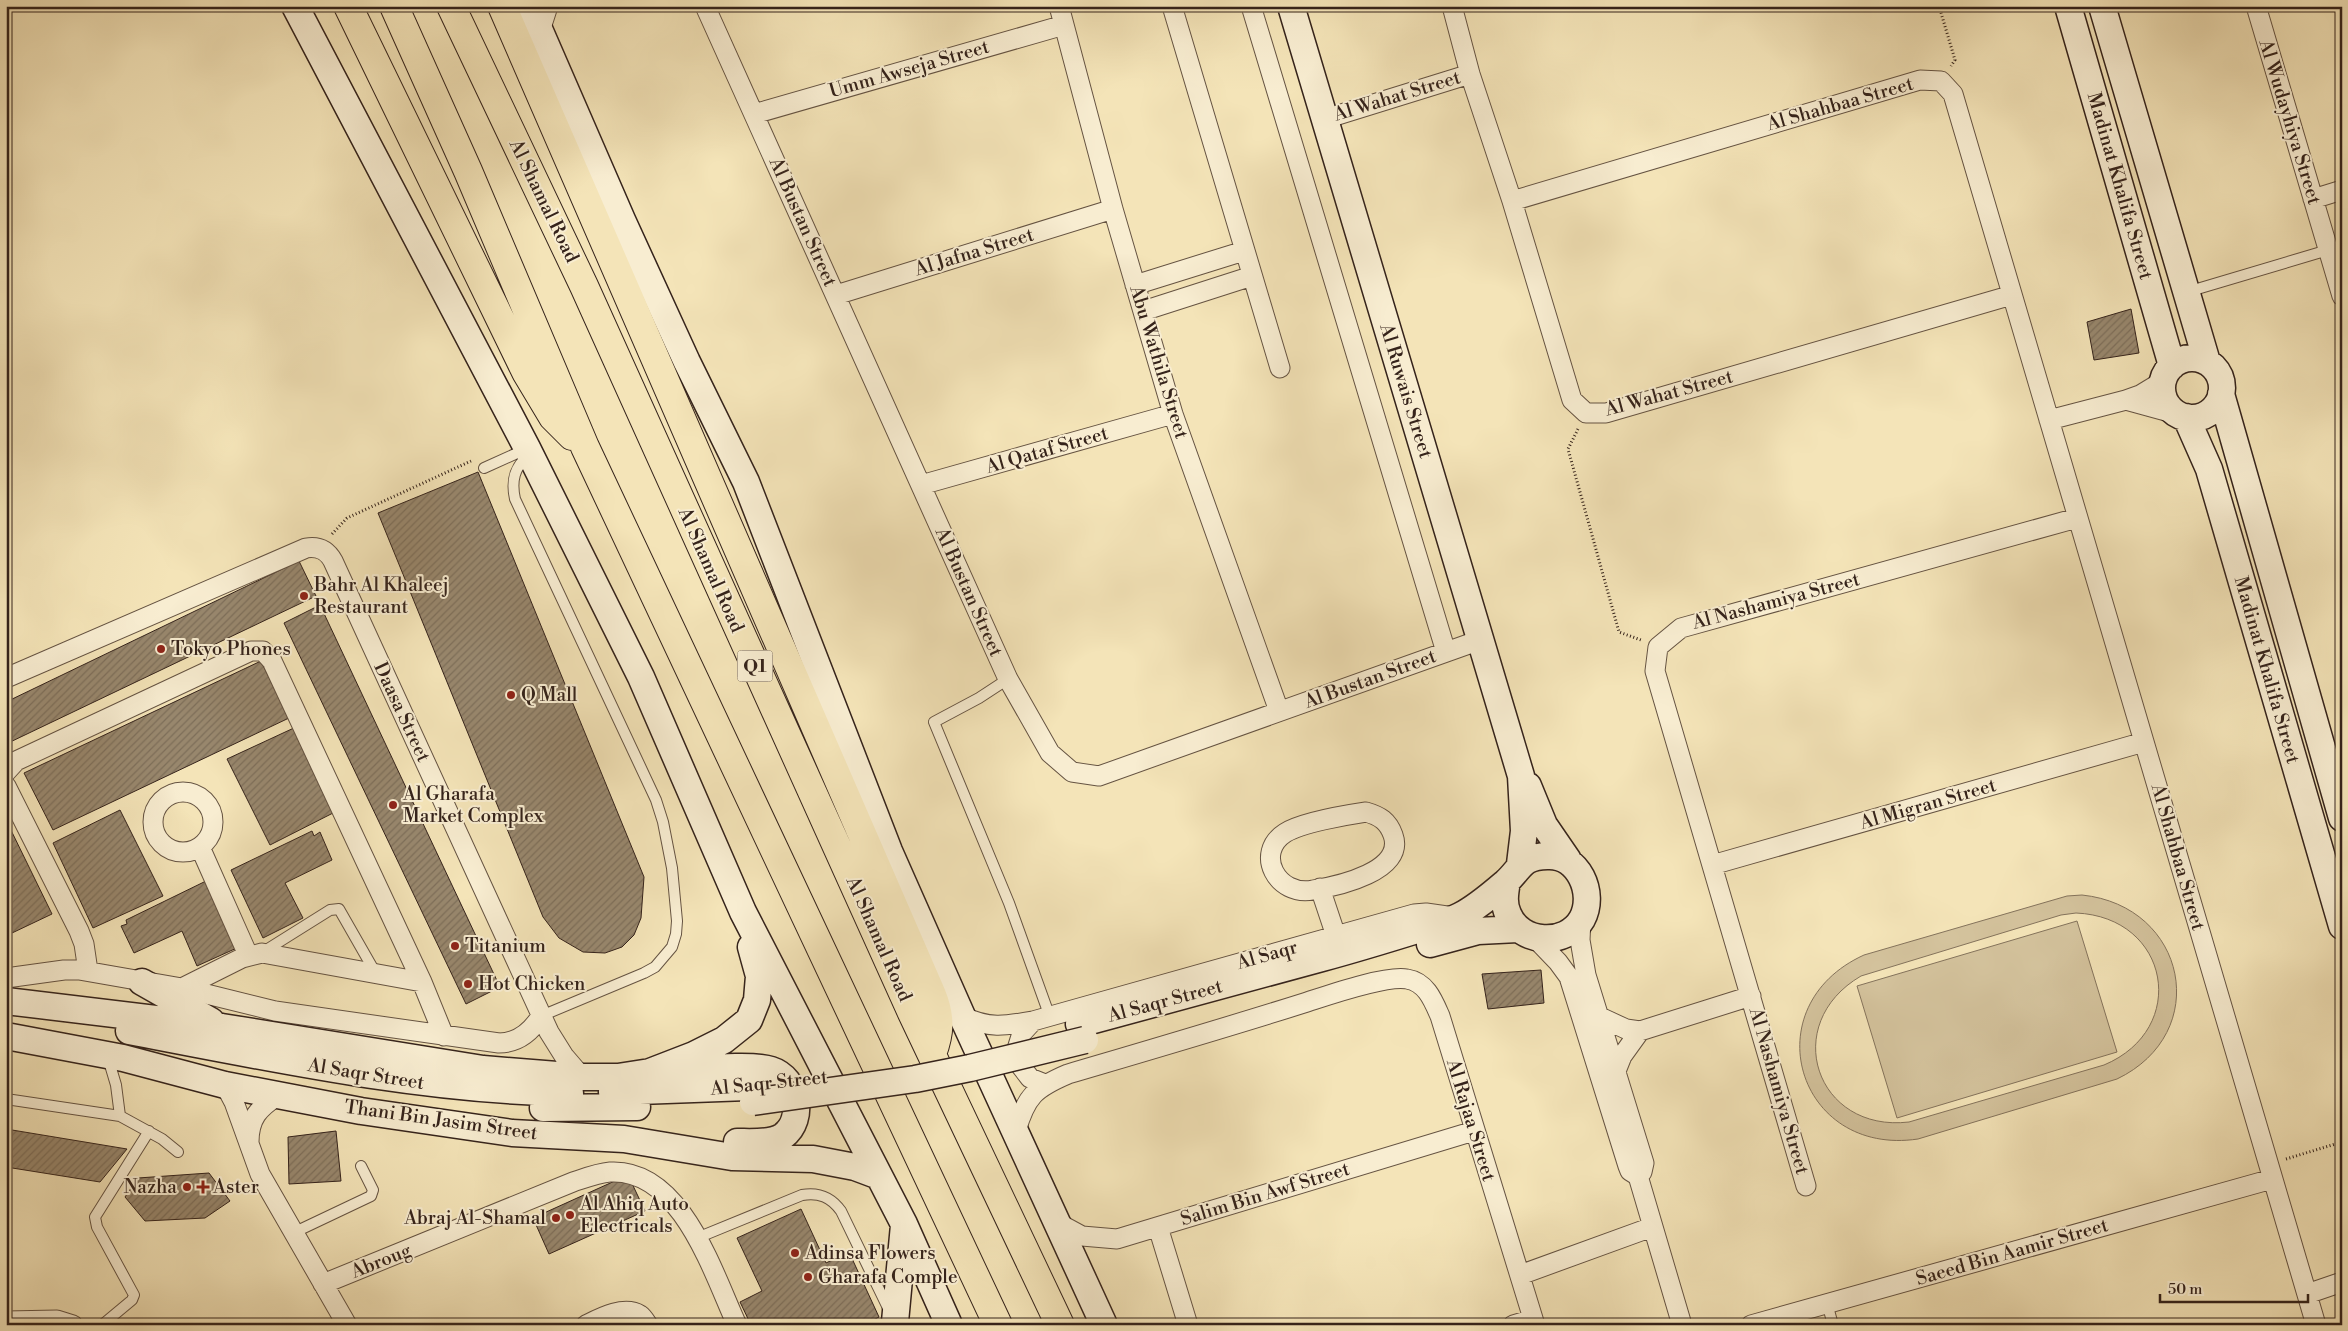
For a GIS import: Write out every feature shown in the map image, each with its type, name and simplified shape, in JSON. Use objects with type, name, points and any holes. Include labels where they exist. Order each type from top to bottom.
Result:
[{"type":"highway","points":[[348,6],[526,372],[553,416],[585,447]]},
{"type":"highway","points":[[394,6],[472,180],[585,447],[998,1325]]},
{"type":"highway","name":"Al Shamal Road","points":[[451,6],[584,286],[716,581],[932,1054],[1019,1242],[1060,1325]]},
{"type":"highway","points":[[502,6],[737,551],[938,1010],[938,1038],[932,1054]]},
{"type":"street","points":[[279,6],[313,60],[344,102]]},
{"type":"street","points":[[295,6],[344,102],[373,151],[529,451],[641,677],[743,912],[904,1224],[949,1325]]},
{"type":"street","points":[[529,6],[618,212],[687,362],[746,482],[889,851],[962,1016],[1104,1325]]},
{"type":"street","points":[[540,31],[548,6]]},
{"type":"street","name":"Al Bustan Street","points":[[705,6],[1008,679],[1050,754],[1072,772],[1099,776],[1480,640]]},
{"type":"street","name":"Abu Wathila Street","points":[[1059,6],[1112,209],[1173,414],[1279,712]]},
{"type":"street","points":[[1172,6],[1280,368]]},
{"type":"street","points":[[1251,6],[1446,652]]},
{"type":"street","name":"Al Ruwais Street","points":[[1291,6],[1521,776],[1524,831],[1514,873]]},
{"type":"street","name":"Al Wahat Street","points":[[1452,6],[1470,74],[1512,202],[1572,400],[1586,413],[1606,413],[2012,295]]},
{"type":"street","name":"Madinat Khalifa Street","points":[[2068,6],[2167,373]]},
{"type":"street","name":"Madinat Khalifa Street","points":[[2102,6],[2207,362]]},
{"type":"street","name":"Al Wudayhiya Street","points":[[2256,6],[2342,296]]},
{"type":"street","name":"Umm Awseja Street","points":[[754,114],[1064,25]]},
{"type":"street","name":"Al Wahat Street","points":[[1325,119],[1470,74]]},
{"type":"street","name":"Al Shahbaa Street","points":[[1512,202],[1920,80],[1941,81],[1953,94],[2316,1325]]},
{"type":"street","points":[[2313,199],[2342,190]]},
{"type":"street","name":"Al Jafna Street","points":[[836,295],[1112,209]]},
{"type":"street","points":[[1135,285],[1244,251]]},
{"type":"street","points":[[1143,311],[1252,276]]},
{"type":"street","points":[[2049,420],[2140,395],[2188,358],[2207,362],[2219,376],[2221,394],[2218,402],[2204,415],[2181,415],[2126,400]]},
{"type":"street","points":[[687,362],[738,512],[740,527],[737,551]]},
{"type":"street","points":[[2167,373],[2162,390],[2164,400],[2181,415]]},
{"type":"street","name":"Madinat Khalifa Street","points":[[2221,394],[2340,805]]},
{"type":"street","name":"Al Qataf Street","points":[[921,485],[1173,414]]},
{"type":"street","name":"Madinat Khalifa Street","points":[[2181,415],[2209,469],[2342,926]]},
{"type":"street","name":"Al Nashamiya Street","points":[[1806,1186],[1655,671],[1658,647],[1681,628],[2077,518]]},
{"type":"street","points":[[6,678],[313,549]]},
{"type":"street","name":"Daasa Street","points":[[313,549],[333,561],[542,1016],[556,1044],[582,1077]]},
{"type":"street","points":[[6,772],[16,761],[251,651],[263,651],[272,661],[422,982],[444,1036]]},
{"type":"street","name":"Al Migran Street","points":[[1712,865],[2144,742]]},
{"type":"street","name":"Al Ruwais Street","points":[[1521,776],[1529,788],[1544,825],[1568,860]]},
{"type":"street","points":[[6,786],[79,931],[87,958],[88,971]]},
{"type":"street","points":[[1366,812],[1379,816],[1390,826],[1394,839],[1393,853],[1385,865],[1374,872],[1320,888],[1298,891],[1286,887],[1277,878],[1272,867],[1271,854],[1276,843],[1285,833],[1306,826],[1366,812]]},
{"type":"street","points":[[200,847],[255,954]]},
{"type":"street","points":[[1638,1176],[1642,1172],[1644,1163],[1586,975],[1582,955],[1580,940],[1581,919],[1587,903],[1586,886],[1578,871],[1568,860],[1550,856],[1534,857],[1514,873],[1504,898],[1508,915],[1558,962],[1569,977],[1628,1166],[1630,1171],[1638,1176],[1682,1325]]},
{"type":"street","name":"Al Saqr Street","points":[[6,1005],[60,1018],[195,1044],[405,1081],[532,1092],[751,1094],[915,1079],[970,1068],[1458,917],[1473,910],[1514,873]]},
{"type":"street","points":[[1320,888],[1336,936]]},
{"type":"street","points":[[650,1072],[724,1040],[749,1020],[757,1000],[759,976],[743,912]]},
{"type":"street","name":"Al Saqr","points":[[962,1016],[991,1026],[1042,1019],[1414,914],[1426,913],[1458,917]]},
{"type":"street","points":[[1526,933],[1552,939],[1569,932],[1581,919]]},
{"type":"street","name":"Al Saqr Street","points":[[1082,1032],[1301,982],[1461,935],[1497,929],[1526,933]]},
{"type":"street","points":[[182,988],[255,954],[375,972],[422,982]]},
{"type":"street","points":[[6,978],[64,970],[88,971],[182,988],[276,1011],[444,1036],[508,1042],[524,1036],[542,1016]]},
{"type":"street","name":"Al Rajaa Street","points":[[1046,1084],[1068,1074],[1330,994],[1376,982],[1406,978],[1418,982],[1432,995],[1440,1016],[1534,1322]]},
{"type":"street","points":[[142,982],[222,1027]]},
{"type":"street","name":"Al Nashamiya Street","points":[[1640,1031],[1751,996]]},
{"type":"street","points":[[6,1001],[222,1027],[428,1062],[483,1069],[582,1077],[618,1077],[650,1072],[756,1067],[772,1070],[785,1079],[794,1093],[796,1108],[792,1124],[782,1136],[770,1140],[624,1139]]},
{"type":"street","points":[[1600,1017],[1626,1029],[1640,1031],[1622,1056],[1616,1071]]},
{"type":"street","points":[[1042,1019],[1022,1033],[1017,1049],[1020,1065],[1030,1078],[1046,1084]]},
{"type":"street","name":"Thani Bin Jasim Street","points":[[6,1036],[115,1057],[277,1096],[402,1118],[512,1133],[624,1139],[732,1157],[812,1159],[855,1167],[879,1176]]},
{"type":"street","name":"Al Saqr Street","points":[[115,1057],[281,1077],[445,1100],[514,1107],[576,1109],[690,1107],[751,1094]]},
{"type":"street","points":[[1016,1131],[1022,1109],[1029,1097],[1046,1084]]},
{"type":"street","points":[[225,1085],[234,1102],[260,1174],[347,1325]]},
{"type":"street","points":[[249,1143],[250,1123],[254,1115],[260,1107],[277,1096]]},
{"type":"street","name":"Salim Bin Awf Street","points":[[1058,1223],[1082,1236],[1117,1239],[1474,1131]]},
{"type":"street","name":"Abroug","points":[[323,1284],[573,1182],[610,1172],[630,1174],[649,1180],[665,1192],[697,1238],[737,1325]]},
{"type":"street","name":"Saeed Bin Aamir Street","points":[[1751,1325],[2270,1172]]},
{"type":"street","points":[[896,1323],[904,1224]]},
{"type":"street","points":[[1520,1275],[1652,1227]]},
{"type":"street","points":[[1150,1229],[1188,1325]]},
{"type":"street","points":[[2307,1294],[2342,1282]]},
{"type":"street","points":[[586,1325],[609,1314],[624,1312],[640,1315],[648,1325]]},
{"type":"street","points":[[6,1321],[57,1320],[73,1325]]},
{"type":"street","points":[[1513,1325],[1534,1322]]},
{"type":"lane","points":[[2186,292],[2328,250]]},
{"type":"lane","points":[[484,468],[529,451]]},
{"type":"lane","points":[[529,451],[518,466],[515,474],[513,482],[515,499],[656,800],[668,845],[677,921],[672,947],[655,967],[542,1016]]},
{"type":"lane","points":[[1008,679],[979,698],[934,722],[1009,903],[1042,1019]]},
{"type":"lane","points":[[255,954],[330,910],[339,909],[375,972]]},
{"type":"lane","points":[[115,1057],[120,1116]]},
{"type":"lane","points":[[6,1099],[120,1116],[148,1131],[178,1152]]},
{"type":"lane","points":[[102,1325],[132,1300],[134,1295],[97,1227],[95,1217],[148,1131]]},
{"type":"lane","points":[[293,1233],[371,1196],[374,1190],[361,1166]]},
{"type":"lane","points":[[697,1238],[802,1195],[824,1196],[836,1204],[841,1211],[896,1323]]},
{"type":"lane","points":[[1827,1303],[1833,1325]]},
{"type":"path","points":[[1939,6],[1955,60],[1941,81]]},
{"type":"path","points":[[1586,413],[1568,449],[1619,632],[1658,647]]},
{"type":"path","points":[[313,549],[347,518],[478,458]]},
{"type":"path","points":[[2270,1172],[2342,1142]]},
{"type":"shaded area","points":[[2082,895],[2118,904],[2145,922],[2165,946],[2175,974],[2176,1003],[2167,1032],[2147,1058],[2117,1079],[1918,1139],[1876,1138],[1843,1125],[1818,1102],[1804,1073],[1800,1040],[1808,1008],[1829,978],[1864,955],[2067,896]],"holes":[[[2076,913],[2108,919],[2132,933],[2149,953],[2158,977],[2158,1002],[2149,1027],[2131,1048],[2104,1065],[1909,1122],[1877,1121],[1851,1111],[1831,1093],[1819,1071],[1816,1046],[1821,1021],[1836,997],[1861,976],[2061,915]]]},
{"type":"shaded area","points":[[2077,921],[2117,1052],[1897,1118],[1857,986]]},
{"type":"building","points":[[2131,309],[2139,353],[2094,360],[2087,322]]},
{"type":"building","name":"Q Mall","points":[[478,472],[644,877],[641,918],[634,935],[622,947],[605,953],[583,952],[559,938],[543,917],[378,513]]},
{"type":"building","name":"Tokyo Phones","points":[[299,561],[316,596],[6,744],[6,702]]},
{"type":"building","name":"Al Gharafa Market Complex","points":[[320,605],[500,987],[466,1004],[284,623]]},
{"type":"building","points":[[261,661],[289,718],[53,830],[24,773]]},
{"type":"building","points":[[296,727],[337,811],[270,845],[227,759]]},
{"type":"building","points":[[120,810],[163,896],[93,928],[53,843]]},
{"type":"building","points":[[6,820],[52,914],[12,933],[6,920]]},
{"type":"building","points":[[312,831],[314,836],[320,832],[332,860],[285,883],[303,918],[263,938],[231,870]]},
{"type":"building","points":[[206,881],[239,947],[197,966],[182,931],[134,953],[121,926],[127,924],[126,920]]},
{"type":"building","points":[[1541,970],[1544,1003],[1488,1009],[1482,974]]},
{"type":"building","points":[[6,1129],[127,1149],[100,1182],[6,1167]]},
{"type":"building","points":[[336,1131],[341,1181],[289,1184],[288,1137]]},
{"type":"building","points":[[209,1173],[230,1201],[205,1218],[145,1221],[125,1197],[138,1178]]},
{"type":"building","points":[[628,1175],[645,1211],[549,1254],[533,1218]]},
{"type":"building","name":"Gharafa Comple","points":[[801,1209],[826,1263],[849,1252],[879,1317],[864,1325],[751,1325],[740,1302],[762,1291],[737,1238]]},
{"type":"place","name":"Bahr Al Khaleej Restaurant","points":[[304,596]]},
{"type":"place","name":"Tokyo Phones","points":[[161,649]]},
{"type":"place","name":"Q Mall","points":[[511,695]]},
{"type":"place","name":"Al Gharafa Market Complex","points":[[393,805]]},
{"type":"place","name":"Titanium","points":[[455,946]]},
{"type":"place","name":"Hot Chicken","points":[[468,984]]},
{"type":"place","name":"Nazha","points":[[187,1187]]},
{"type":"place","name":"Aster","points":[[203,1187]]},
{"type":"place","name":"Al Ahiq Auto Electricals","points":[[570,1215]]},
{"type":"place","name":"Abraj Al-Shamal","points":[[556,1218]]},
{"type":"place","name":"Adinsa Flowers","points":[[795,1253]]},
{"type":"place","name":"Gharafa Comple","points":[[808,1277]]}]
